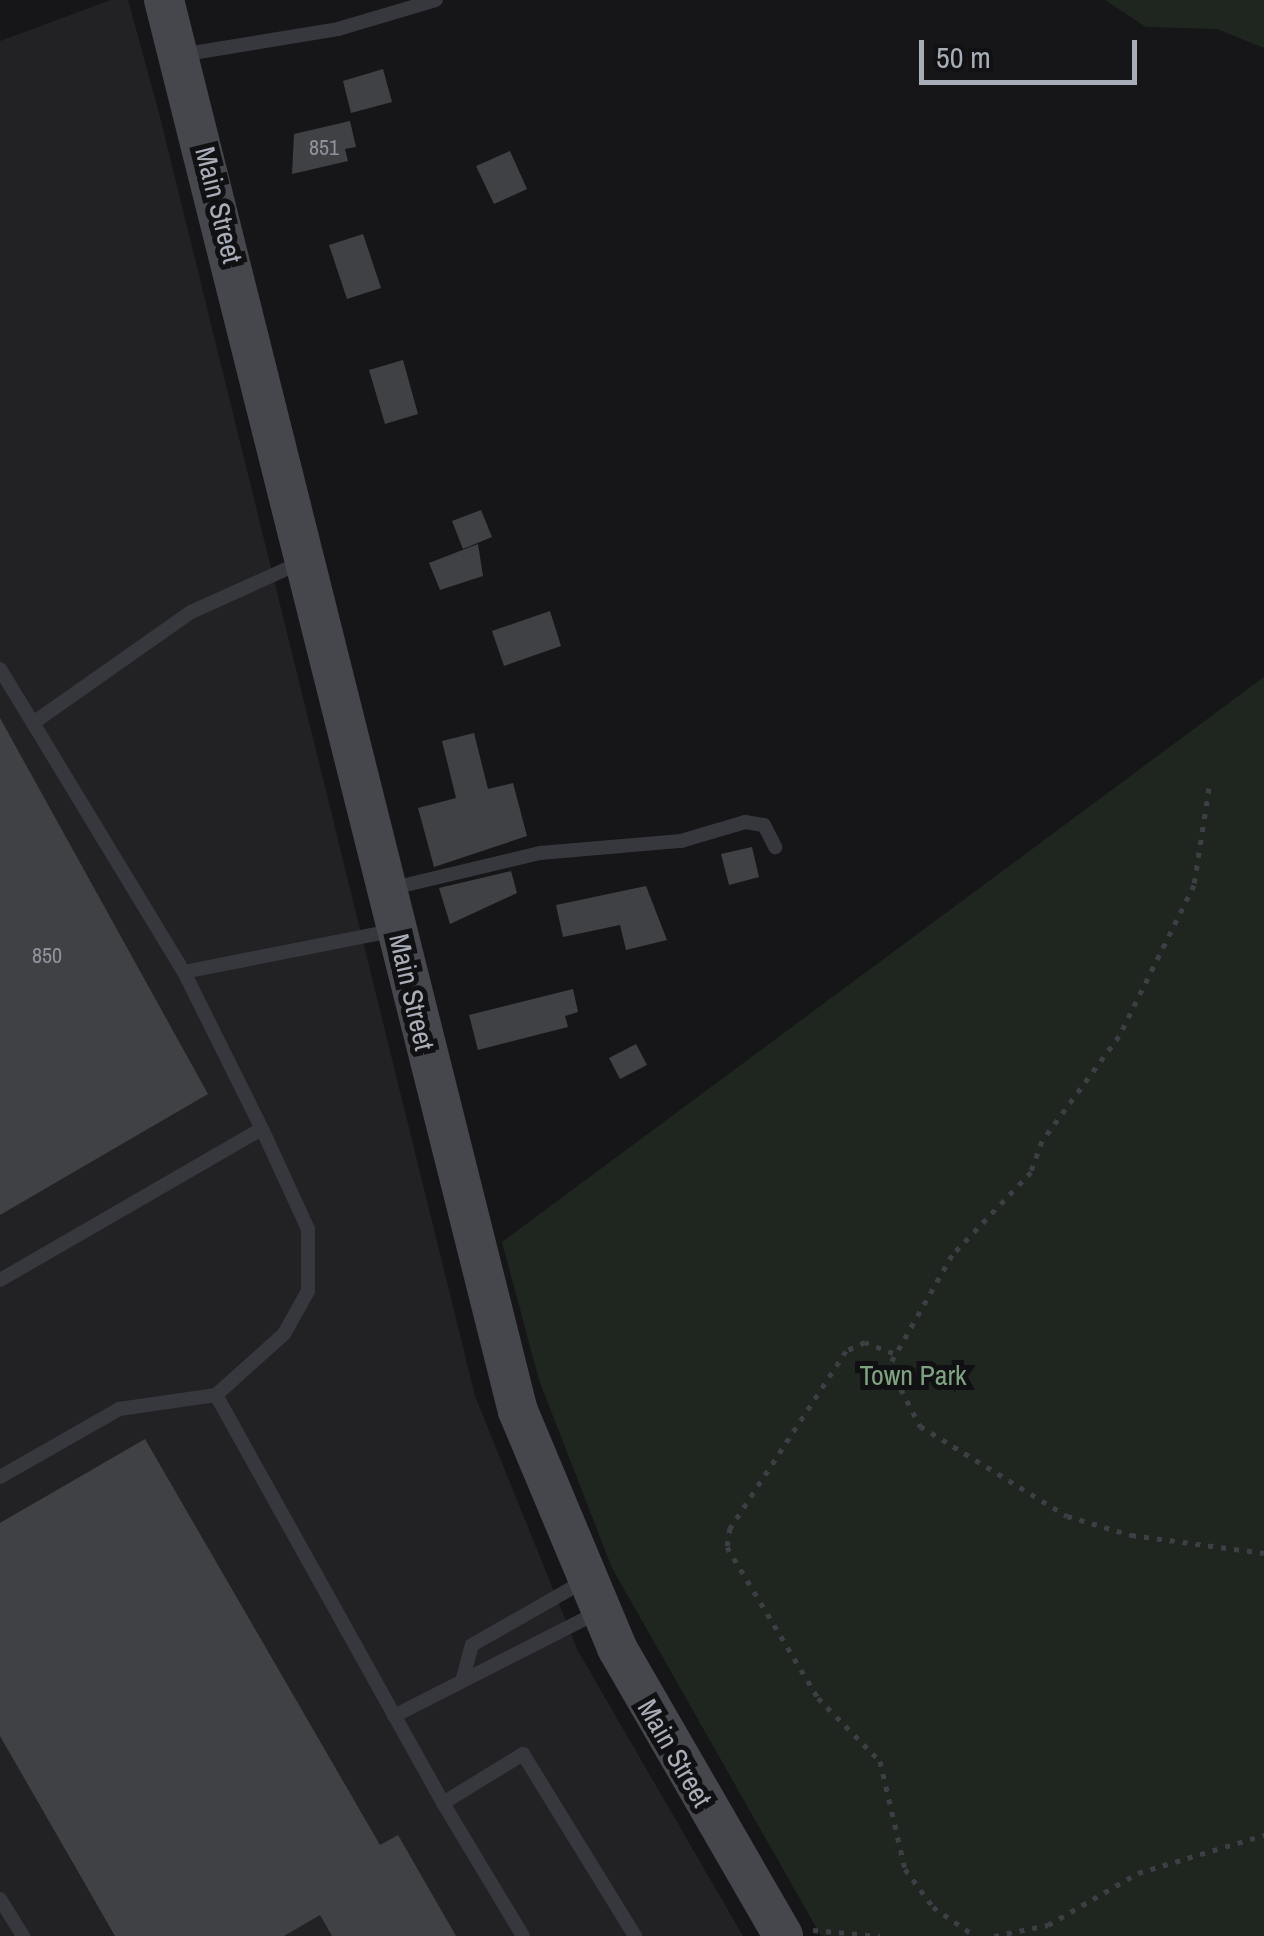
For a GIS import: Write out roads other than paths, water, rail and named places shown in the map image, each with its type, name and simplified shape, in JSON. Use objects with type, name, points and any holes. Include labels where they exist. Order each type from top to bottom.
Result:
[{"type":"main road","name":"Main Street","points":[[164,0],[307,560],[500,1350],[591,1596],[780,1931]]},
{"type":"lane","points":[[180,55],[338,30],[436,0]]},
{"type":"lane","points":[[33,723],[191,612],[307,560]]},
{"type":"lane","points":[[0,669],[184,972],[308,1229],[308,1291],[284,1334],[216,1395],[119,1410],[0,1478]]},
{"type":"lane","points":[[387,890],[540,853],[681,841],[745,822],[764,825],[776,847]]},
{"type":"lane","points":[[184,972],[397,930]]},
{"type":"lane","points":[[0,1280],[262,1129]]},
{"type":"lane","points":[[216,1395],[443,1803],[523,1936]]},
{"type":"lane","points":[[463,1678],[472,1646],[591,1596]]},
{"type":"lane","points":[[394,1716],[463,1678],[491,1674],[591,1596]]},
{"type":"lane","points":[[443,1803],[522,1754],[635,1936]]},
{"type":"lane","points":[[0,1899],[23,1936]]},
{"type":"park label","name":"Town Park","points":[[913,1375]]}]
